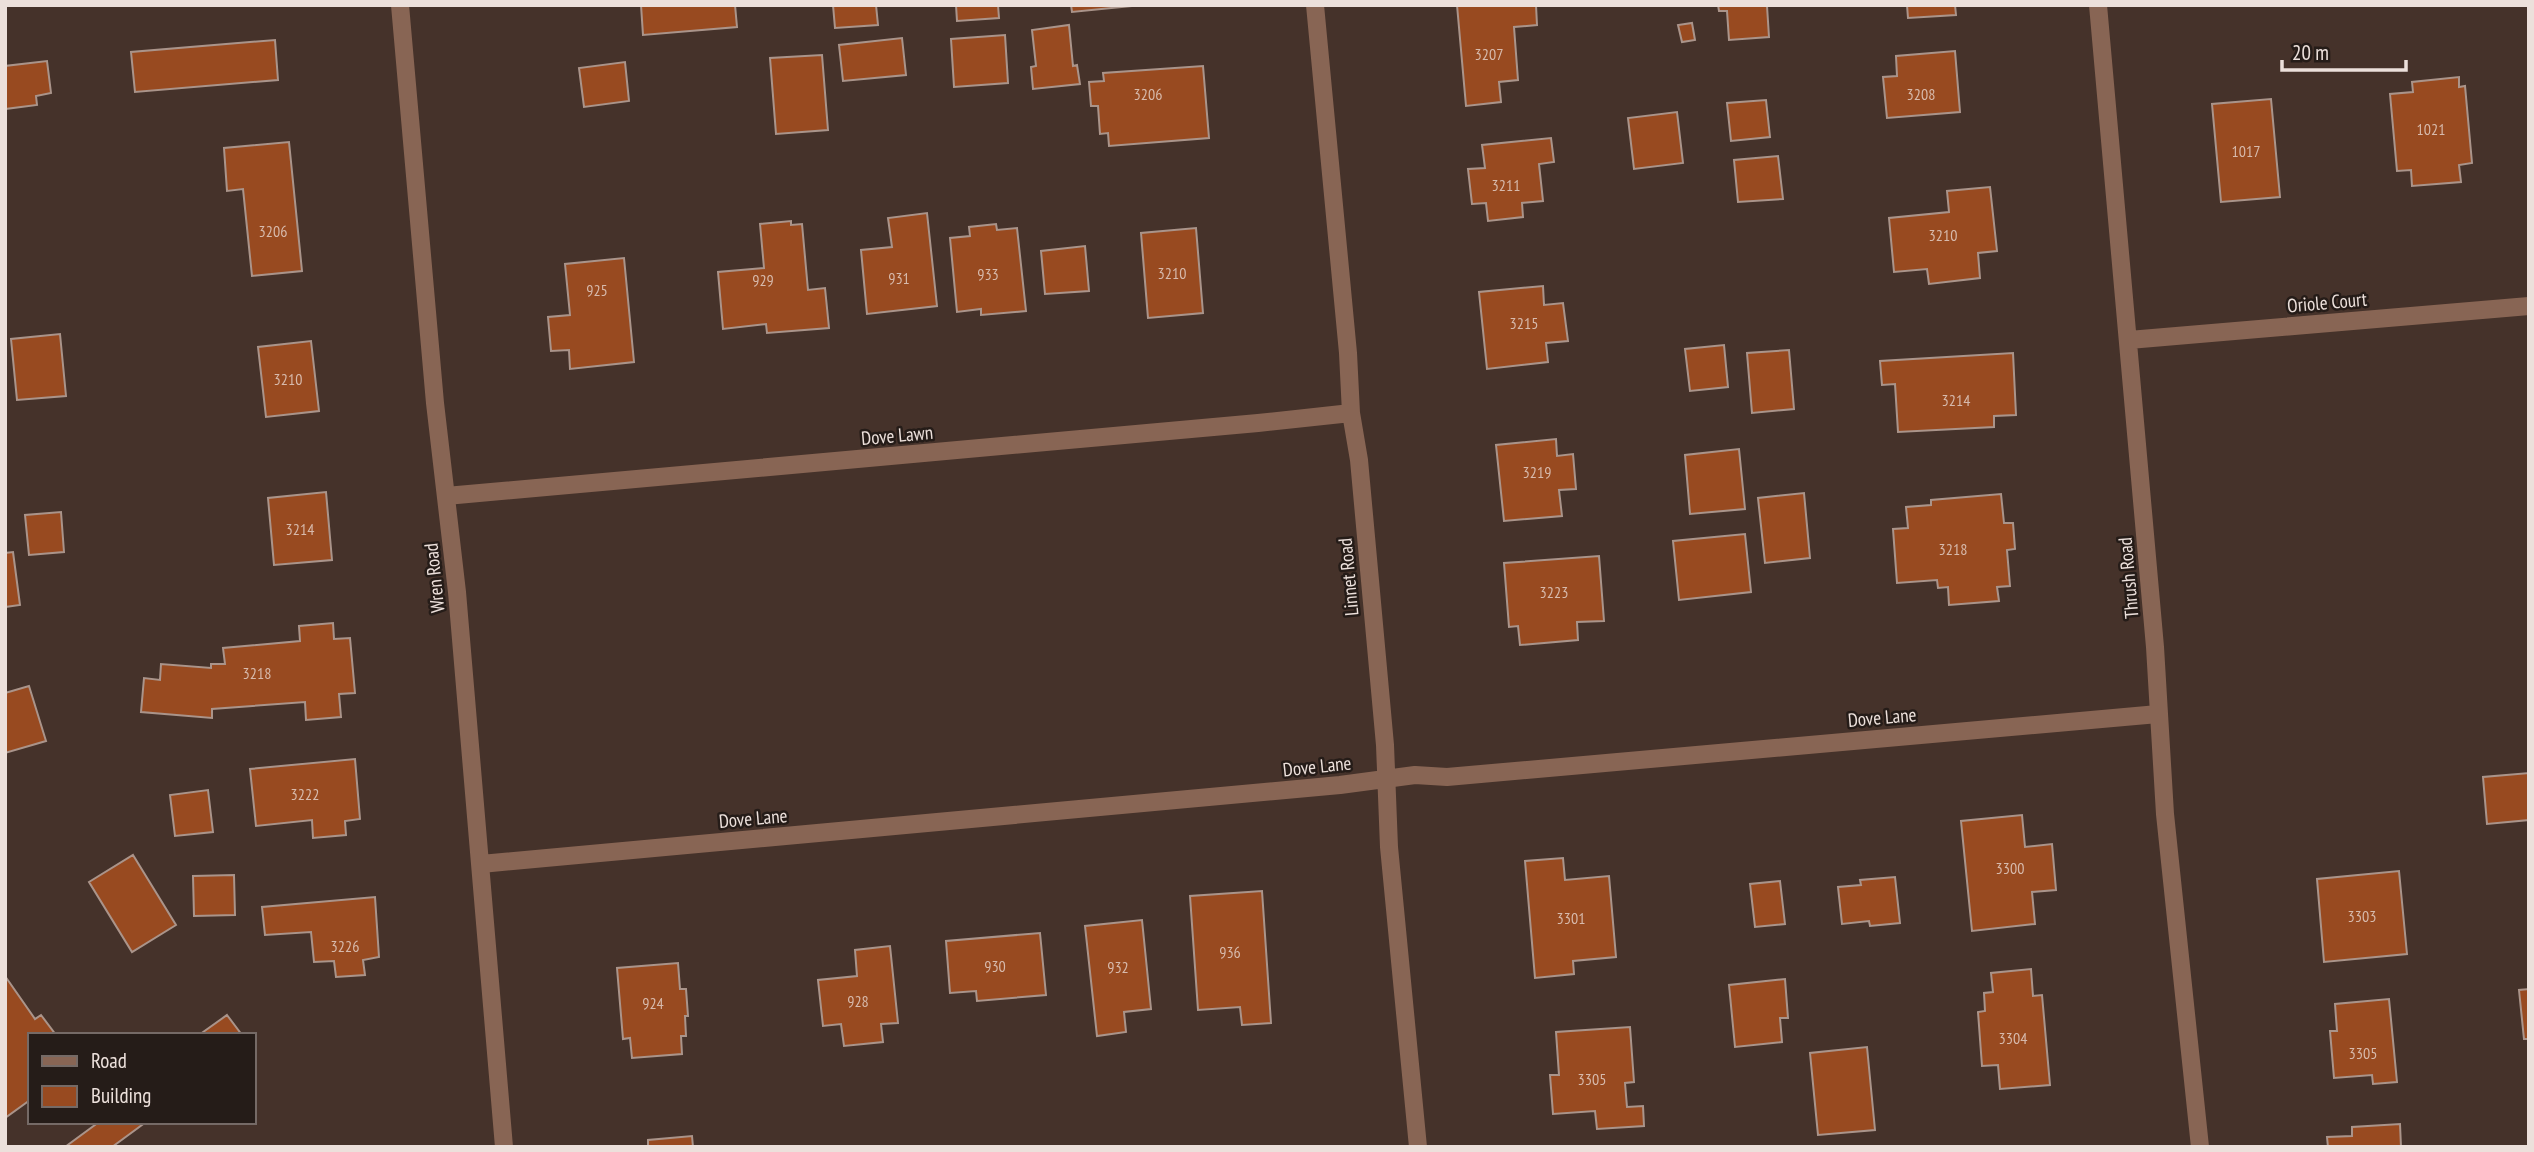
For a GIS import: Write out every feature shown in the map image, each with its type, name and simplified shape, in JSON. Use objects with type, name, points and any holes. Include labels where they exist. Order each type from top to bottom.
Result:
[{"type":"street","name":"Wren Road","points":[[400,5],[435,403],[481,864],[504,1147]]},
{"type":"street","name":"Linnet Road","points":[[1315,5],[1348,353],[1351,413],[1359,460],[1377,683],[1385,745],[1389,847],[1418,1147]]},
{"type":"street","name":"Thrush Road","points":[[2098,5],[2155,648],[2165,814],[2200,1147]]},
{"type":"street","name":"Oriole Court","points":[[2129,340],[2529,306]]},
{"type":"street","name":"Dove Lawn","points":[[446,496],[1351,413]]},
{"type":"street","name":"Dove Lane","points":[[481,864],[1340,785],[1415,775],[1447,777],[2158,714]]},
{"type":"building","points":[[641,5],[735,5],[737,27],[643,35]]},
{"type":"building","points":[[833,5],[876,5],[878,25],[835,28]]},
{"type":"building","points":[[956,5],[998,5],[999,18],[957,21]]},
{"type":"building","points":[[1071,5],[1131,5],[1131,6],[1072,12]]},
{"type":"building","points":[[1457,5],[1536,5],[1537,25],[1514,27],[1518,80],[1499,82],[1501,102],[1466,106]]},
{"type":"building","points":[[1718,5],[1767,6],[1769,37],[1729,40],[1727,11],[1719,11]]},
{"type":"building","points":[[1907,5],[1955,5],[1956,15],[1908,18]]},
{"type":"building","points":[[1692,23],[1695,40],[1682,42],[1678,25]]},
{"type":"building","points":[[1069,25],[1073,66],[1077,65],[1080,84],[1033,89],[1031,67],[1036,66],[1032,30]]},
{"type":"building","points":[[1005,35],[1008,83],[954,87],[951,39]]},
{"type":"building","points":[[902,38],[906,75],[843,81],[839,45]]},
{"type":"building","points":[[275,40],[278,80],[135,92],[131,52]]},
{"type":"building","points":[[1955,51],[1960,112],[1887,118],[1883,77],[1897,76],[1896,56]]},
{"type":"building","points":[[822,55],[828,130],[776,134],[770,58]]},
{"type":"building","points":[[47,61],[51,93],[36,96],[37,105],[5,109],[5,66]]},
{"type":"building","points":[[625,62],[629,101],[584,107],[579,68]]},
{"type":"building","points":[[1203,66],[1209,138],[1109,146],[1108,133],[1100,134],[1098,106],[1091,106],[1089,82],[1104,81],[1103,73]]},
{"type":"building","points":[[2459,77],[2459,87],[2465,86],[2472,163],[2459,165],[2461,182],[2412,186],[2411,170],[2397,171],[2390,94],[2413,92],[2412,82]]},
{"type":"building","points":[[2271,99],[2280,197],[2221,202],[2212,104]]},
{"type":"building","points":[[1766,100],[1770,137],[1731,141],[1727,103]]},
{"type":"building","points":[[1677,112],[1683,163],[1634,169],[1628,118]]},
{"type":"building","points":[[1551,138],[1554,162],[1539,164],[1543,201],[1522,203],[1523,217],[1488,221],[1486,203],[1472,204],[1468,169],[1485,168],[1482,145]]},
{"type":"building","points":[[289,142],[302,271],[252,276],[243,189],[227,191],[224,148]]},
{"type":"building","points":[[1778,156],[1783,199],[1738,202],[1734,160]]},
{"type":"building","points":[[1990,187],[1997,251],[1978,253],[1980,278],[1929,284],[1927,269],[1894,272],[1889,218],[1949,212],[1947,191]]},
{"type":"building","points":[[927,213],[937,306],[867,314],[861,250],[892,247],[888,218]]},
{"type":"building","points":[[791,221],[791,225],[802,224],[808,290],[825,288],[829,328],[767,333],[766,324],[723,329],[718,272],[764,268],[760,224]]},
{"type":"building","points":[[996,224],[997,230],[1017,228],[1026,311],[981,315],[981,309],[957,312],[950,238],[970,236],[969,227]]},
{"type":"building","points":[[1196,228],[1203,313],[1148,318],[1141,233]]},
{"type":"building","points":[[1085,246],[1089,291],[1045,294],[1041,251]]},
{"type":"building","points":[[624,258],[634,362],[570,369],[569,350],[551,351],[548,317],[570,315],[565,264]]},
{"type":"building","points":[[1543,286],[1544,305],[1563,303],[1568,341],[1546,343],[1548,362],[1487,369],[1479,292]]},
{"type":"building","points":[[60,334],[66,396],[17,400],[11,339]]},
{"type":"building","points":[[311,341],[319,411],[266,417],[258,347]]},
{"type":"building","points":[[1724,345],[1728,387],[1690,391],[1685,349]]},
{"type":"building","points":[[1789,350],[1794,409],[1752,413],[1747,353]]},
{"type":"building","points":[[2013,353],[2016,415],[1994,416],[1994,427],[1898,432],[1895,384],[1882,385],[1880,361]]},
{"type":"building","points":[[1556,439],[1557,456],[1573,454],[1576,489],[1559,490],[1562,516],[1504,521],[1496,445]]},
{"type":"building","points":[[1739,449],[1745,509],[1690,514],[1685,455]]},
{"type":"building","points":[[326,492],[332,560],[274,565],[268,498]]},
{"type":"building","points":[[1804,493],[1810,558],[1765,563],[1758,498]]},
{"type":"building","points":[[2001,494],[2004,523],[2013,523],[2015,549],[2007,550],[2010,586],[1997,587],[1999,601],[1949,605],[1948,587],[1938,588],[1937,580],[1897,583],[1893,529],[1908,528],[1906,507],[1931,505],[1931,500]]},
{"type":"building","points":[[61,512],[64,552],[29,555],[25,515]]},
{"type":"building","points":[[1745,534],[1751,592],[1679,600],[1673,541]]},
{"type":"building","points":[[13,552],[20,605],[5,607],[5,553]]},
{"type":"building","points":[[1599,556],[1604,621],[1577,622],[1578,640],[1520,645],[1518,626],[1509,627],[1504,563]]},
{"type":"building","points":[[333,623],[334,639],[350,638],[355,693],[339,694],[341,717],[306,720],[305,702],[212,709],[212,718],[141,712],[144,678],[160,680],[161,664],[211,668],[211,664],[225,664],[223,648],[300,641],[299,626]]},
{"type":"building","points":[[29,686],[46,741],[5,753],[5,693]]},
{"type":"building","points":[[355,759],[360,819],[345,821],[346,835],[313,838],[312,820],[256,826],[250,769]]},
{"type":"building","points":[[2529,773],[2529,820],[2487,824],[2483,777]]},
{"type":"building","points":[[208,790],[213,832],[175,836],[170,795]]},
{"type":"building","points":[[2022,815],[2025,847],[2052,844],[2056,890],[2032,892],[2035,924],[1972,931],[1961,821]]},
{"type":"building","points":[[133,855],[176,925],[132,952],[89,882]]},
{"type":"building","points":[[1563,858],[1565,880],[1609,876],[1616,957],[1573,961],[1574,974],[1535,978],[1525,861]]},
{"type":"building","points":[[2399,871],[2407,954],[2324,962],[2317,879]]},
{"type":"building","points":[[234,875],[235,915],[194,916],[193,876]]},
{"type":"building","points":[[1895,877],[1900,923],[1870,926],[1869,921],[1842,924],[1838,887],[1861,885],[1860,880]]},
{"type":"building","points":[[1780,881],[1785,924],[1755,927],[1750,884]]},
{"type":"building","points":[[1262,891],[1271,1023],[1242,1025],[1240,1007],[1198,1010],[1190,896]]},
{"type":"building","points":[[375,897],[379,957],[363,960],[365,975],[336,977],[334,961],[314,962],[311,932],[265,935],[262,907]]},
{"type":"building","points":[[1142,920],[1151,1009],[1124,1012],[1126,1032],[1097,1036],[1085,926]]},
{"type":"building","points":[[1040,933],[1046,995],[977,1001],[976,991],[950,993],[946,941]]},
{"type":"building","points":[[890,946],[898,1023],[881,1024],[883,1042],[844,1046],[841,1024],[823,1026],[818,980],[857,976],[855,950]]},
{"type":"building","points":[[678,963],[680,989],[686,989],[688,1016],[685,1016],[686,1036],[681,1036],[682,1054],[632,1058],[630,1038],[623,1039],[617,968]]},
{"type":"building","points":[[2031,969],[2033,996],[2042,995],[2050,1085],[2000,1089],[1998,1065],[1982,1066],[1978,1012],[1985,1011],[1984,993],[1993,992],[1991,973]]},
{"type":"building","points":[[5,976],[35,1019],[41,1015],[54,1033],[28,1033],[28,1101],[5,1118]]},
{"type":"building","points":[[1785,979],[1788,1018],[1780,1018],[1782,1042],[1735,1047],[1729,985]]},
{"type":"building","points":[[2529,989],[2529,1039],[2524,1039],[2519,990]]},
{"type":"building","points":[[2389,999],[2397,1082],[2373,1084],[2372,1075],[2334,1078],[2330,1031],[2337,1031],[2335,1004]]},
{"type":"building","points":[[227,1015],[240,1033],[202,1033]]},
{"type":"building","points":[[1630,1027],[1634,1082],[1625,1083],[1627,1107],[1643,1106],[1644,1126],[1597,1129],[1595,1111],[1553,1114],[1550,1075],[1559,1075],[1556,1032]]},
{"type":"building","points":[[1867,1047],[1875,1130],[1818,1135],[1810,1053]]},
{"type":"building","points":[[96,1124],[143,1124],[112,1147],[65,1147]]},
{"type":"building","points":[[2400,1124],[2401,1147],[2328,1147],[2327,1137],[2352,1136],[2352,1127]]},
{"type":"building","points":[[692,1136],[693,1147],[648,1147],[648,1140]]}]
